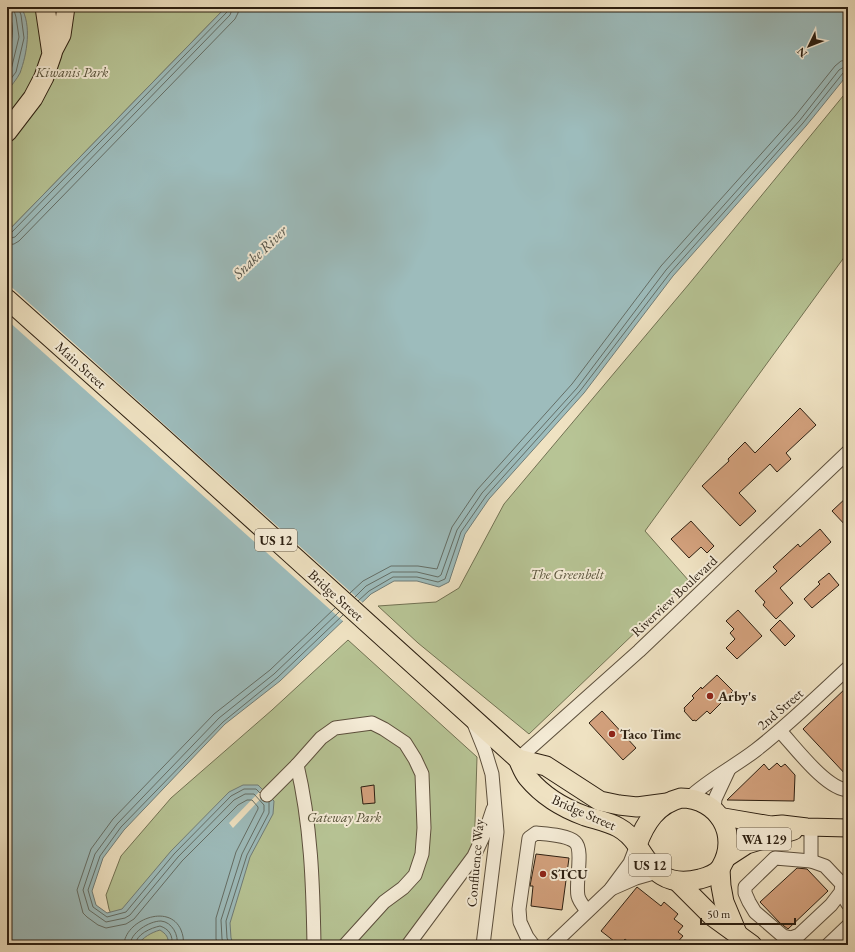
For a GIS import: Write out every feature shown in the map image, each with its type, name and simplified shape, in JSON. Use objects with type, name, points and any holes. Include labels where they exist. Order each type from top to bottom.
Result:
[{"type":"highway","points":[[7,132],[36,93],[44,77],[52,54],[45,7]]},
{"type":"highway","name":"Main Street","points":[[7,299],[155,431]]},
{"type":"highway","name":"Bridge Street","points":[[155,431],[518,759],[527,777],[553,801],[584,816],[619,827],[632,838],[637,846]]},
{"type":"highway","name":"Bridge Street","points":[[518,759],[546,766],[600,801],[637,807],[667,803]]},
{"type":"highway","name":"US 12","points":[[689,798],[681,798],[667,803],[655,812],[646,824],[637,846],[657,872],[666,879],[678,882],[711,875],[722,865]]},
{"type":"highway","points":[[689,798],[702,802],[716,813]]},
{"type":"highway","name":"US 12","points":[[716,813],[724,825],[728,843],[722,865],[721,886],[724,902],[737,933]]},
{"type":"highway","name":"US 12","points":[[678,882],[712,916],[752,945]]},
{"type":"main road","points":[[52,54],[56,23],[56,7]]},
{"type":"main road","points":[[52,54],[62,36],[66,7]]},
{"type":"main road","name":"WA 129","points":[[716,813],[771,825],[782,824],[809,827],[848,828]]},
{"type":"main road","name":"WA 129","points":[[722,865],[747,845],[809,827]]},
{"type":"street","name":"Riverview Boulevard","points":[[518,759],[639,651],[846,458]]},
{"type":"street","name":"2nd Street","points":[[689,798],[704,784],[740,762],[780,731],[848,668]]},
{"type":"street","name":"Confluence Way","points":[[471,716],[485,750],[492,774],[497,832],[483,945]]},
{"type":"street","points":[[267,795],[321,738],[335,728],[372,724],[384,729],[405,743],[415,759],[422,774],[424,828],[422,854],[415,875],[403,888],[384,902],[344,945]]},
{"type":"street","points":[[780,731],[825,780],[842,790],[848,790]]},
{"type":"street","points":[[297,765],[302,784],[310,836],[314,895],[314,945]]},
{"type":"street","points":[[716,813],[715,799],[728,768]]},
{"type":"street","points":[[408,945],[474,856],[486,830],[495,804]]},
{"type":"street","points":[[809,827],[811,861]]},
{"type":"street","points":[[533,945],[527,937],[520,922],[519,909],[529,838],[536,833],[557,835],[574,841],[579,848],[577,884],[578,898],[587,911]]},
{"type":"street","points":[[552,945],[610,890],[630,863],[637,846]]},
{"type":"street","points":[[775,858],[811,861],[825,866],[842,884],[845,898],[831,905],[799,935],[791,938],[782,936],[755,912],[745,893],[745,887],[775,858]]},
{"type":"street","points":[[610,890],[636,878],[657,872]]},
{"type":"street","points":[[828,945],[848,926]]},
{"type":"green space","name":"Kiwanis Park","points":[[7,7],[226,7],[7,232]]},
{"type":"green space","name":"The Greenbelt","points":[[848,90],[848,252],[645,531],[689,581],[529,734],[418,643],[378,606],[436,602],[459,588],[504,504],[689,284]]},
{"type":"green space","name":"Gateway Park","points":[[348,640],[477,757],[474,856],[408,945],[123,945],[109,909],[106,895],[121,856],[171,798],[272,710]]},
{"type":"water","points":[[7,7],[21,7],[26,22],[27,40],[25,57],[20,73],[7,91]]},
{"type":"water","name":"Snake River","points":[[226,7],[848,7],[848,74],[806,126],[673,276],[584,393],[489,499],[465,534],[449,582],[439,587],[417,581],[394,581],[371,594],[280,681],[225,724],[124,830],[103,858],[92,891],[96,905],[107,913],[122,909],[171,851],[229,792],[243,785],[258,785],[274,801],[273,814],[250,857],[230,923],[231,938],[234,945],[168,945],[167,936],[160,930],[153,932],[137,945],[7,945],[7,232]]},
{"type":"pier","points":[[7,283],[364,604],[344,622],[7,320]]},
{"type":"pier","points":[[262,789],[266,793],[233,828],[229,823]]},
{"type":"building","points":[[800,408],[816,425],[786,453],[791,459],[777,472],[770,464],[739,493],[756,511],[740,526],[702,486],[729,461],[728,459],[745,442],[755,453]]},
{"type":"building","points":[[848,496],[848,528],[832,511]]},
{"type":"building","points":[[691,521],[714,546],[707,553],[701,547],[689,558],[671,539]]},
{"type":"building","points":[[820,529],[831,542],[780,588],[793,603],[776,619],[763,605],[765,602],[755,591],[777,571],[773,567],[798,544],[800,547]]},
{"type":"building","points":[[829,573],[839,585],[812,608],[804,599],[820,584],[818,582]]},
{"type":"building","points":[[738,610],[762,636],[737,659],[726,648],[735,639],[730,633],[734,629],[726,621]]},
{"type":"building","points":[[780,620],[795,636],[785,646],[770,630]]},
{"type":"building","name":"Arby's","points":[[717,675],[733,691],[710,714],[707,711],[696,721],[693,721],[684,711],[684,708],[694,698],[692,696],[701,687],[702,689]]},
{"type":"building","points":[[848,686],[848,777],[803,729]]},
{"type":"building","name":"Taco Time","points":[[602,711],[636,748],[623,760],[589,723]]},
{"type":"building","points":[[777,763],[781,767],[785,764],[795,775],[794,801],[727,800],[764,764],[769,770]]},
{"type":"building","points":[[374,785],[375,803],[363,804],[361,787]]},
{"type":"building","name":"STCU","points":[[536,854],[569,858],[562,910],[531,906],[533,886],[530,886]]},
{"type":"building","points":[[797,868],[807,869],[828,891],[788,929],[780,923],[760,902]]},
{"type":"building","points":[[637,887],[661,906],[664,902],[678,914],[674,919],[683,926],[678,932],[683,936],[675,945],[632,945],[625,939],[619,945],[601,931]]},
{"type":"place","name":"Arby's","points":[[710,696]]},
{"type":"place","name":"Taco Time","points":[[612,734]]},
{"type":"place","name":"STCU","points":[[543,874]]}]
